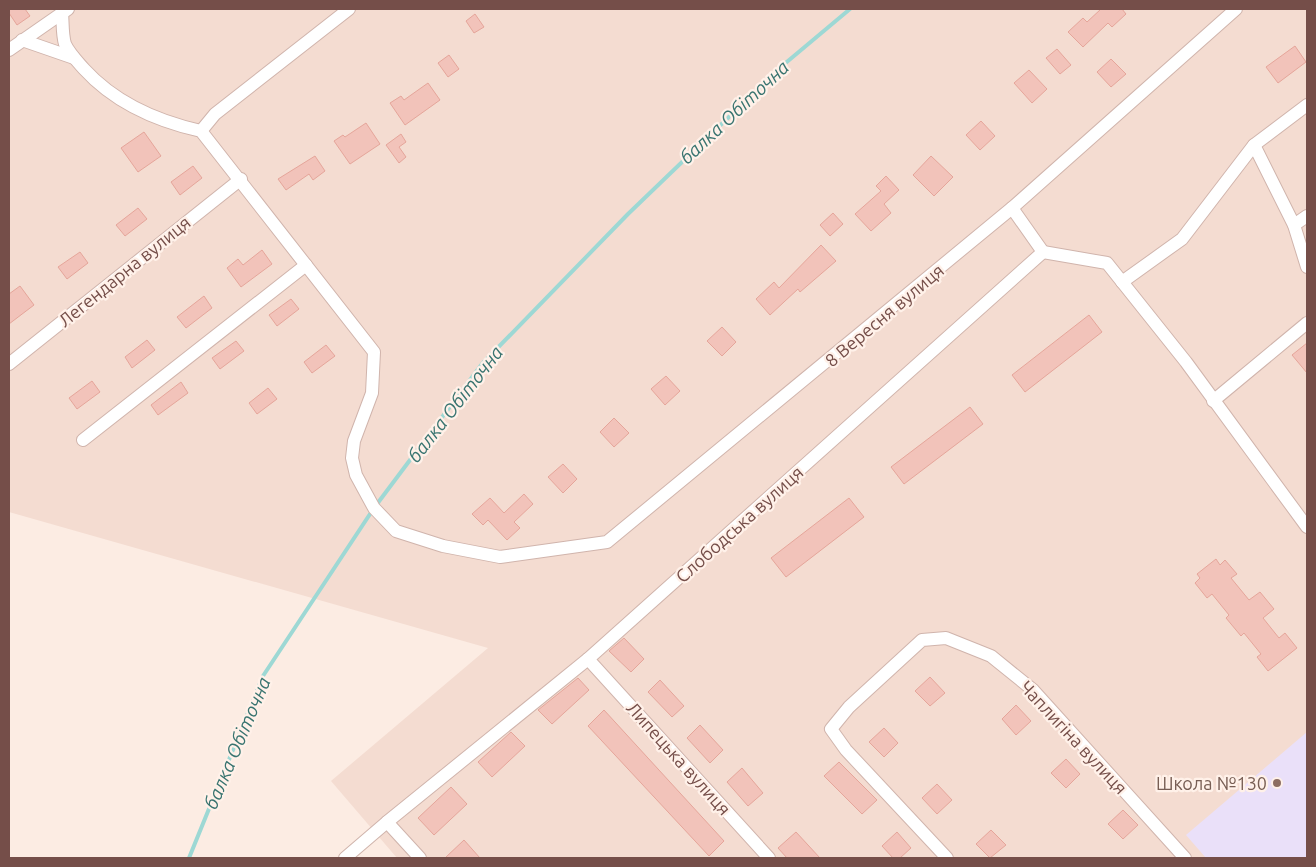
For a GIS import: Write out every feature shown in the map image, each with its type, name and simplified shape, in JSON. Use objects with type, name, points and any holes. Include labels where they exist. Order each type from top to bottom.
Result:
[{"type":"street","points":[[201,131],[215,114],[349,9]]},
{"type":"street","name":"8 Вересня вулиця","points":[[306,265],[374,352],[372,393],[354,441],[352,458],[356,474],[374,508],[396,531],[442,546],[500,557],[607,542],[1012,208],[1236,9]]},
{"type":"street","points":[[9,50],[65,11]]},
{"type":"street","points":[[65,11],[66,44],[74,58],[111,94],[170,124],[201,131],[241,179],[306,265],[83,440]]},
{"type":"street","points":[[22,40],[74,58]]},
{"type":"street","points":[[1122,282],[1182,238],[1254,145],[1307,105]]},
{"type":"street","points":[[1254,145],[1294,225],[1307,267]]},
{"type":"street","name":"Легендарна вулиця","points":[[9,364],[241,179]]},
{"type":"street","points":[[1012,208],[1043,252],[1107,263],[1186,362],[1307,527]]},
{"type":"street","points":[[1294,225],[1307,216]]},
{"type":"street","name":"Слободська вулиця","points":[[345,858],[386,822],[588,658],[1043,252]]},
{"type":"street","points":[[1213,401],[1307,323]]},
{"type":"street","name":"Чаплигіна вулиця","points":[[947,858],[846,750],[831,729],[849,707],[922,640],[946,638],[991,656],[1033,690],[1185,858]]},
{"type":"street","name":"Липецька вулиця","points":[[588,658],[769,858]]},
{"type":"street","points":[[386,822],[420,858]]},
{"type":"shaded area","points":[[9,9],[1307,9],[1307,858],[397,858],[331,781],[488,648],[9,512]]},
{"type":"shaded area","name":"Школа №130","points":[[1307,732],[1307,858],[1206,858],[1186,835]]},
{"type":"building","points":[[9,9],[25,9],[30,16],[17,25],[9,13]]},
{"type":"building","points":[[1101,9],[1122,9],[1126,14],[1112,27],[1108,23],[1083,47],[1068,32],[1083,18],[1087,22]]},
{"type":"building","points":[[475,14],[484,27],[474,33],[466,21]]},
{"type":"building","points":[[1295,46],[1306,62],[1278,83],[1266,67]]},
{"type":"building","points":[[1057,49],[1071,65],[1060,74],[1046,58]]},
{"type":"building","points":[[449,55],[459,69],[448,77],[438,63]]},
{"type":"building","points":[[1111,59],[1126,74],[1111,87],[1097,72]]},
{"type":"building","points":[[1029,70],[1047,89],[1032,103],[1014,83]]},
{"type":"building","points":[[428,83],[440,100],[405,125],[390,103],[401,96],[404,100]]},
{"type":"building","points":[[981,121],[995,136],[980,150],[966,135]]},
{"type":"building","points":[[366,123],[380,144],[350,164],[334,141],[343,135],[345,137]]},
{"type":"building","points":[[144,132],[161,156],[138,172],[121,148]]},
{"type":"building","points":[[401,134],[406,142],[399,147],[406,157],[399,163],[386,145]]},
{"type":"building","points":[[315,156],[325,171],[313,180],[309,174],[286,190],[278,179]]},
{"type":"building","points":[[931,156],[953,177],[934,196],[913,175]]},
{"type":"building","points":[[193,166],[202,178],[180,195],[171,182]]},
{"type":"building","points":[[886,176],[899,190],[884,204],[891,213],[871,231],[855,214],[881,191],[876,186]]},
{"type":"building","points":[[138,208],[147,219],[125,236],[116,225]]},
{"type":"building","points":[[833,213],[843,224],[830,236],[820,225]]},
{"type":"building","points":[[821,245],[836,261],[800,292],[798,289],[770,315],[756,299],[774,282],[779,288]]},
{"type":"building","points":[[262,250],[272,264],[241,287],[227,268],[238,259],[243,265]]},
{"type":"building","points":[[80,252],[88,263],[67,279],[58,267]]},
{"type":"building","points":[[20,286],[34,305],[9,324],[9,294]]},
{"type":"building","points":[[204,296],[212,308],[186,328],[177,317]]},
{"type":"building","points":[[291,299],[299,309],[277,326],[269,315]]},
{"type":"building","points":[[1089,315],[1102,332],[1025,392],[1012,375]]},
{"type":"building","points":[[722,327],[736,342],[722,356],[707,341]]},
{"type":"building","points":[[147,340],[155,350],[132,368],[125,357]]},
{"type":"building","points":[[236,341],[244,351],[220,369],[212,358]]},
{"type":"building","points":[[1307,343],[1307,373],[1292,355]]},
{"type":"building","points":[[326,345],[335,356],[312,373],[304,362]]},
{"type":"building","points":[[666,376],[680,391],[665,405],[651,389]]},
{"type":"building","points":[[92,381],[100,392],[77,409],[69,398]]},
{"type":"building","points":[[181,382],[188,393],[158,415],[151,405]]},
{"type":"building","points":[[268,388],[277,399],[257,414],[249,403]]},
{"type":"building","points":[[970,407],[983,424],[904,484],[891,467]]},
{"type":"building","points":[[614,418],[629,433],[614,447],[600,432]]},
{"type":"building","points":[[563,464],[577,479],[563,493],[548,477]]},
{"type":"building","points":[[524,494],[533,504],[514,522],[520,528],[507,540],[488,520],[483,525],[472,514],[490,498],[504,513]]},
{"type":"building","points":[[849,498],[864,517],[786,577],[771,558]]},
{"type":"building","points":[[1216,559],[1220,565],[1225,560],[1237,574],[1231,578],[1249,600],[1260,592],[1274,609],[1263,618],[1279,638],[1285,633],[1297,648],[1268,671],[1257,657],[1261,654],[1244,633],[1241,636],[1226,618],[1229,615],[1212,594],[1207,598],[1195,583],[1200,578],[1197,574]]},
{"type":"building","points":[[624,638],[644,659],[631,672],[609,651]]},
{"type":"building","points":[[930,677],[945,693],[930,706],[915,691]]},
{"type":"building","points":[[578,678],[589,690],[552,724],[538,710]]},
{"type":"building","points":[[660,680],[684,706],[672,717],[648,692]]},
{"type":"building","points":[[1016,705],[1031,721],[1016,735],[1002,719]]},
{"type":"building","points":[[604,710],[724,841],[709,856],[588,726]]},
{"type":"building","points":[[700,725],[723,750],[710,763],[687,738]]},
{"type":"building","points":[[884,728],[898,743],[884,757],[869,742]]},
{"type":"building","points":[[511,732],[525,746],[492,777],[478,762]]},
{"type":"building","points":[[1066,759],[1080,774],[1066,788],[1051,773]]},
{"type":"building","points":[[839,762],[877,800],[862,814],[824,776]]},
{"type":"building","points":[[742,768],[763,793],[748,806],[727,782]]},
{"type":"building","points":[[937,784],[952,800],[937,814],[922,798]]},
{"type":"building","points":[[451,787],[467,804],[434,835],[418,818]]},
{"type":"building","points":[[1123,810],[1138,825],[1123,839],[1108,824]]},
{"type":"building","points":[[991,830],[1006,845],[990,858],[976,844]]},
{"type":"building","points":[[796,832],[820,858],[787,858],[778,848]]},
{"type":"building","points":[[897,832],[911,848],[900,858],[893,858],[882,846]]},
{"type":"building","points":[[464,840],[480,858],[445,858]]},
{"type":"waterway","name":"балка Обіточна","points":[[189,858],[263,676],[374,508],[482,364],[628,214],[782,66],[850,9]]},
{"type":"place","name":"Школа №130","points":[[1277,783]]}]
